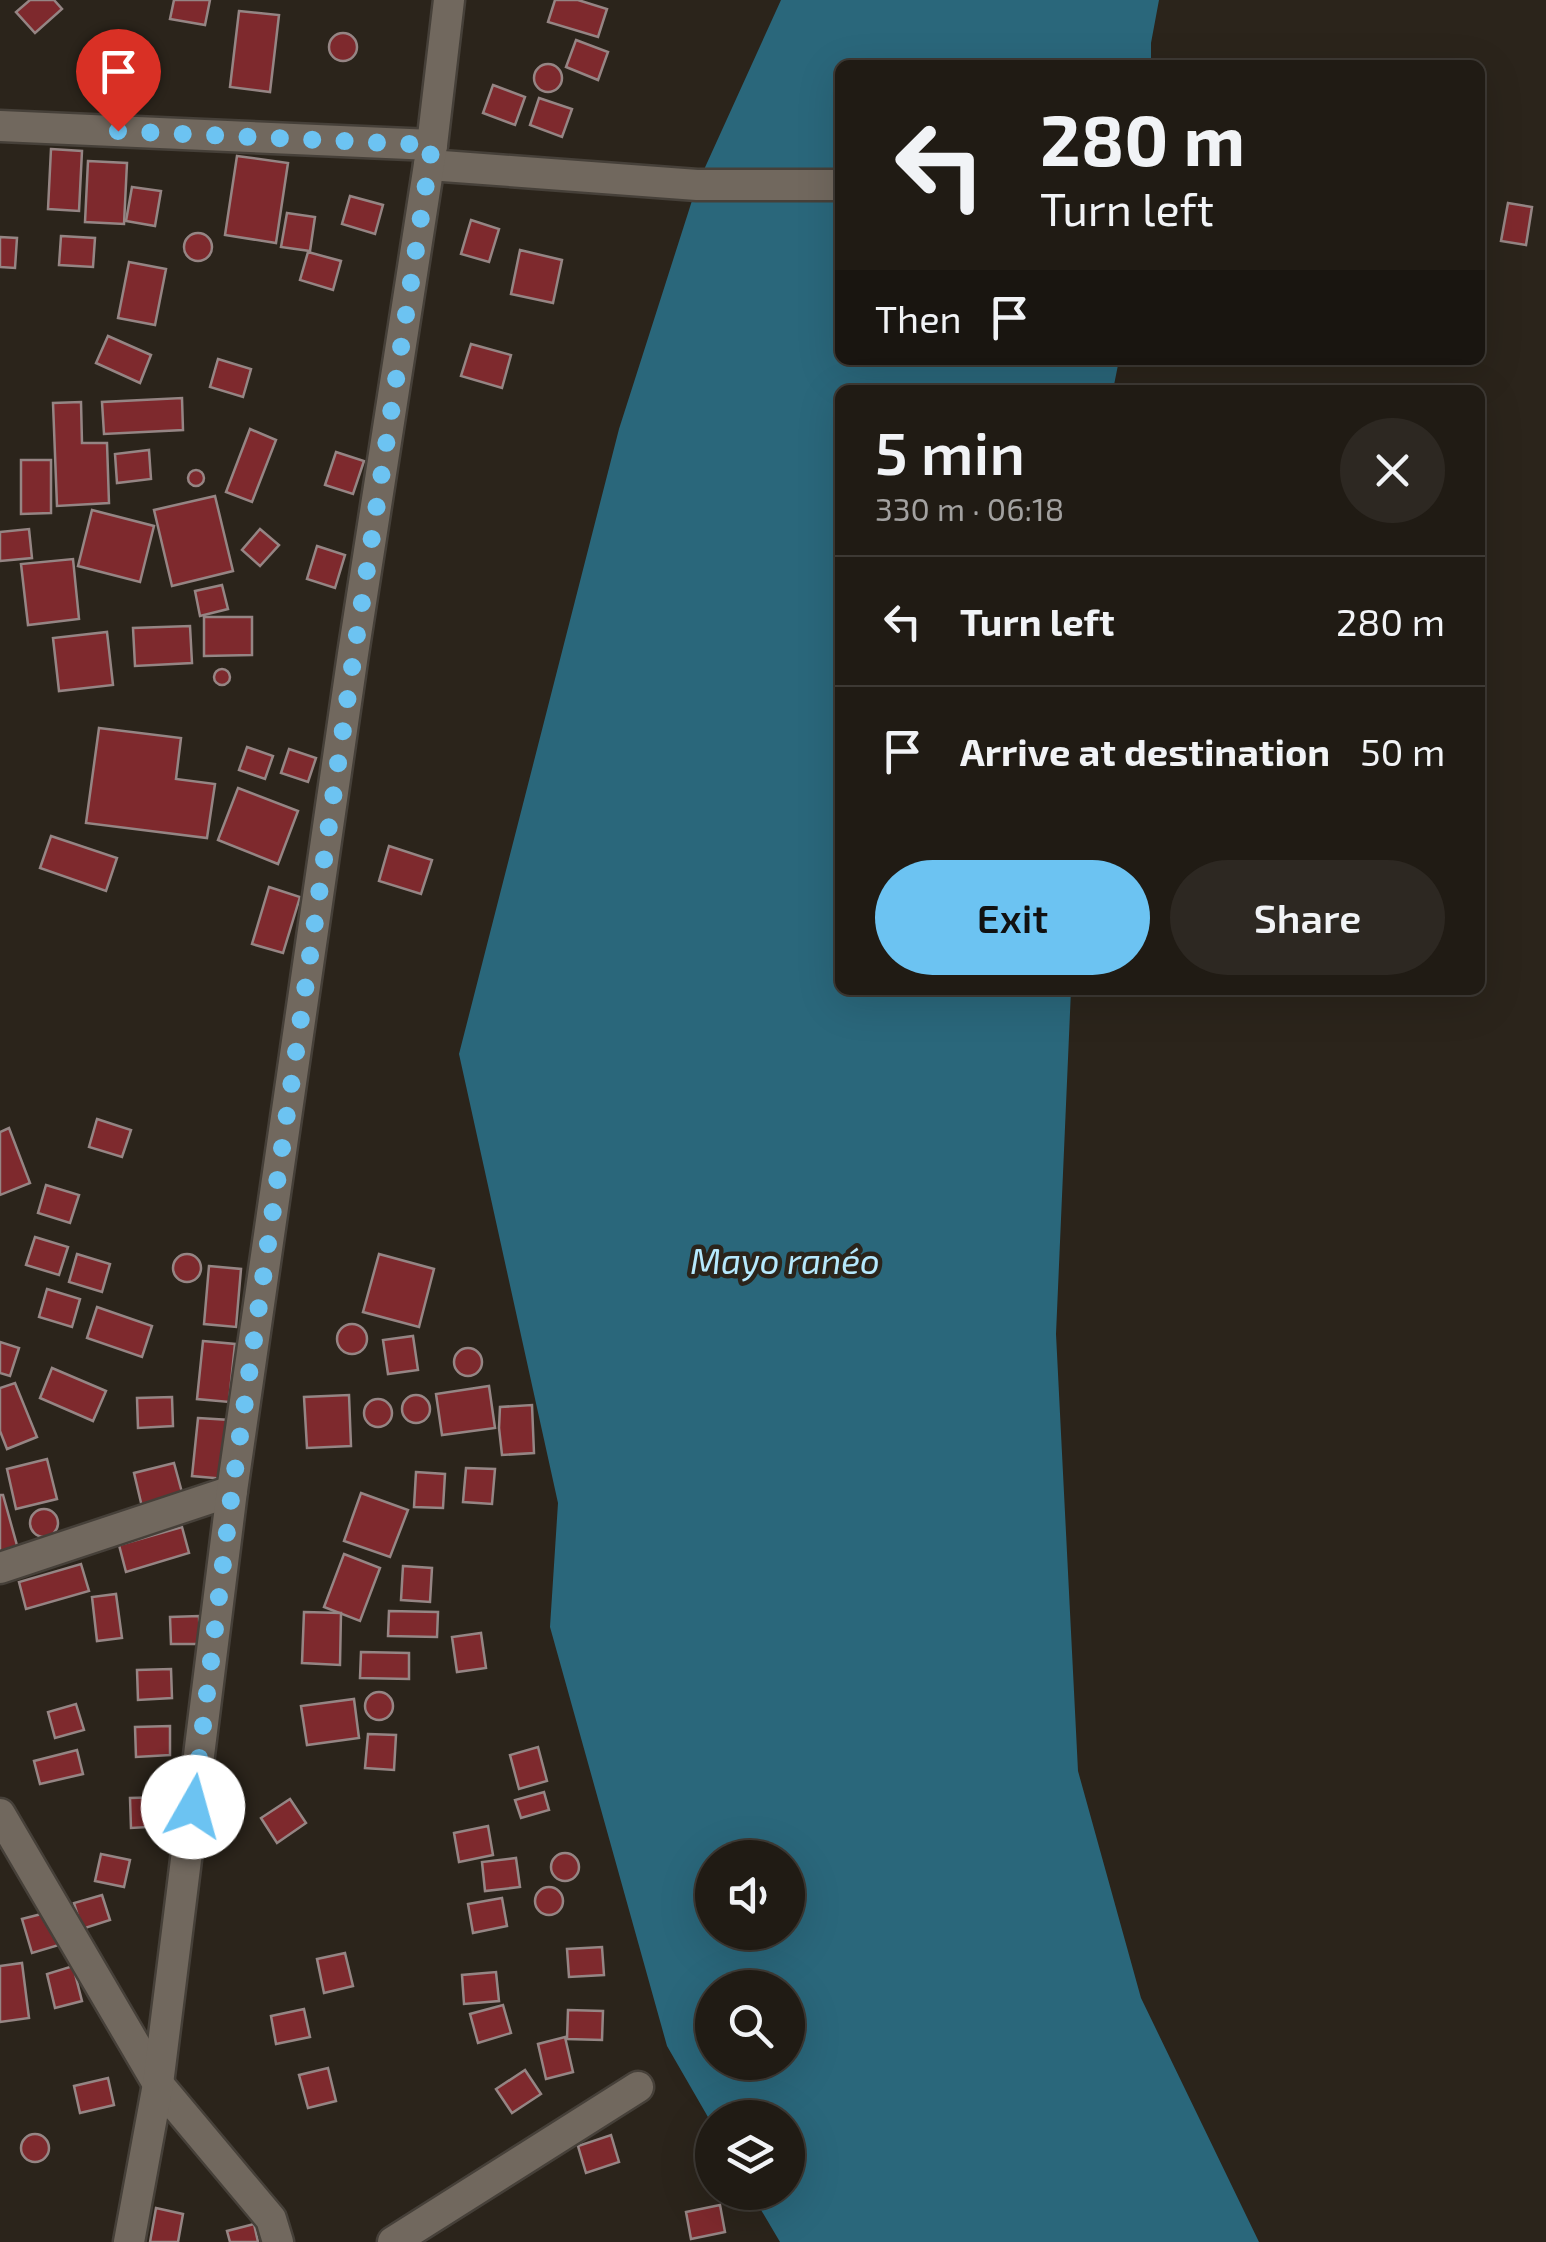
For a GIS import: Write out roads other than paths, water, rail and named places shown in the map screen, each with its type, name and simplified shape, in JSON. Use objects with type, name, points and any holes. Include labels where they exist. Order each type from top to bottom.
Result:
[{"type":"street","points":[[129,2242],[158,2084],[232,1491],[350,673],[430,155],[449,0]]},
{"type":"street","points":[[0,126],[430,155],[697,185],[835,185]]},
{"type":"street","points":[[0,1568],[232,1491]]},
{"type":"street","points":[[0,1814],[158,2084],[271,2219],[278,2242]]},
{"type":"street","points":[[393,2242],[638,2088]]},
{"type":"water","name":"Mayo ranéo","points":[[781,0],[1159,0],[1151,60],[835,60],[835,365],[1118,365],[1114,385],[835,385],[835,995],[1071,995],[1056,1334],[1078,1771],[1141,1998],[1259,2242],[780,2242],[761,2210],[805,2210],[805,2100],[698,2100],[667,2046],[550,1627],[558,1503],[459,1054],[619,429],[697,185]]}]
